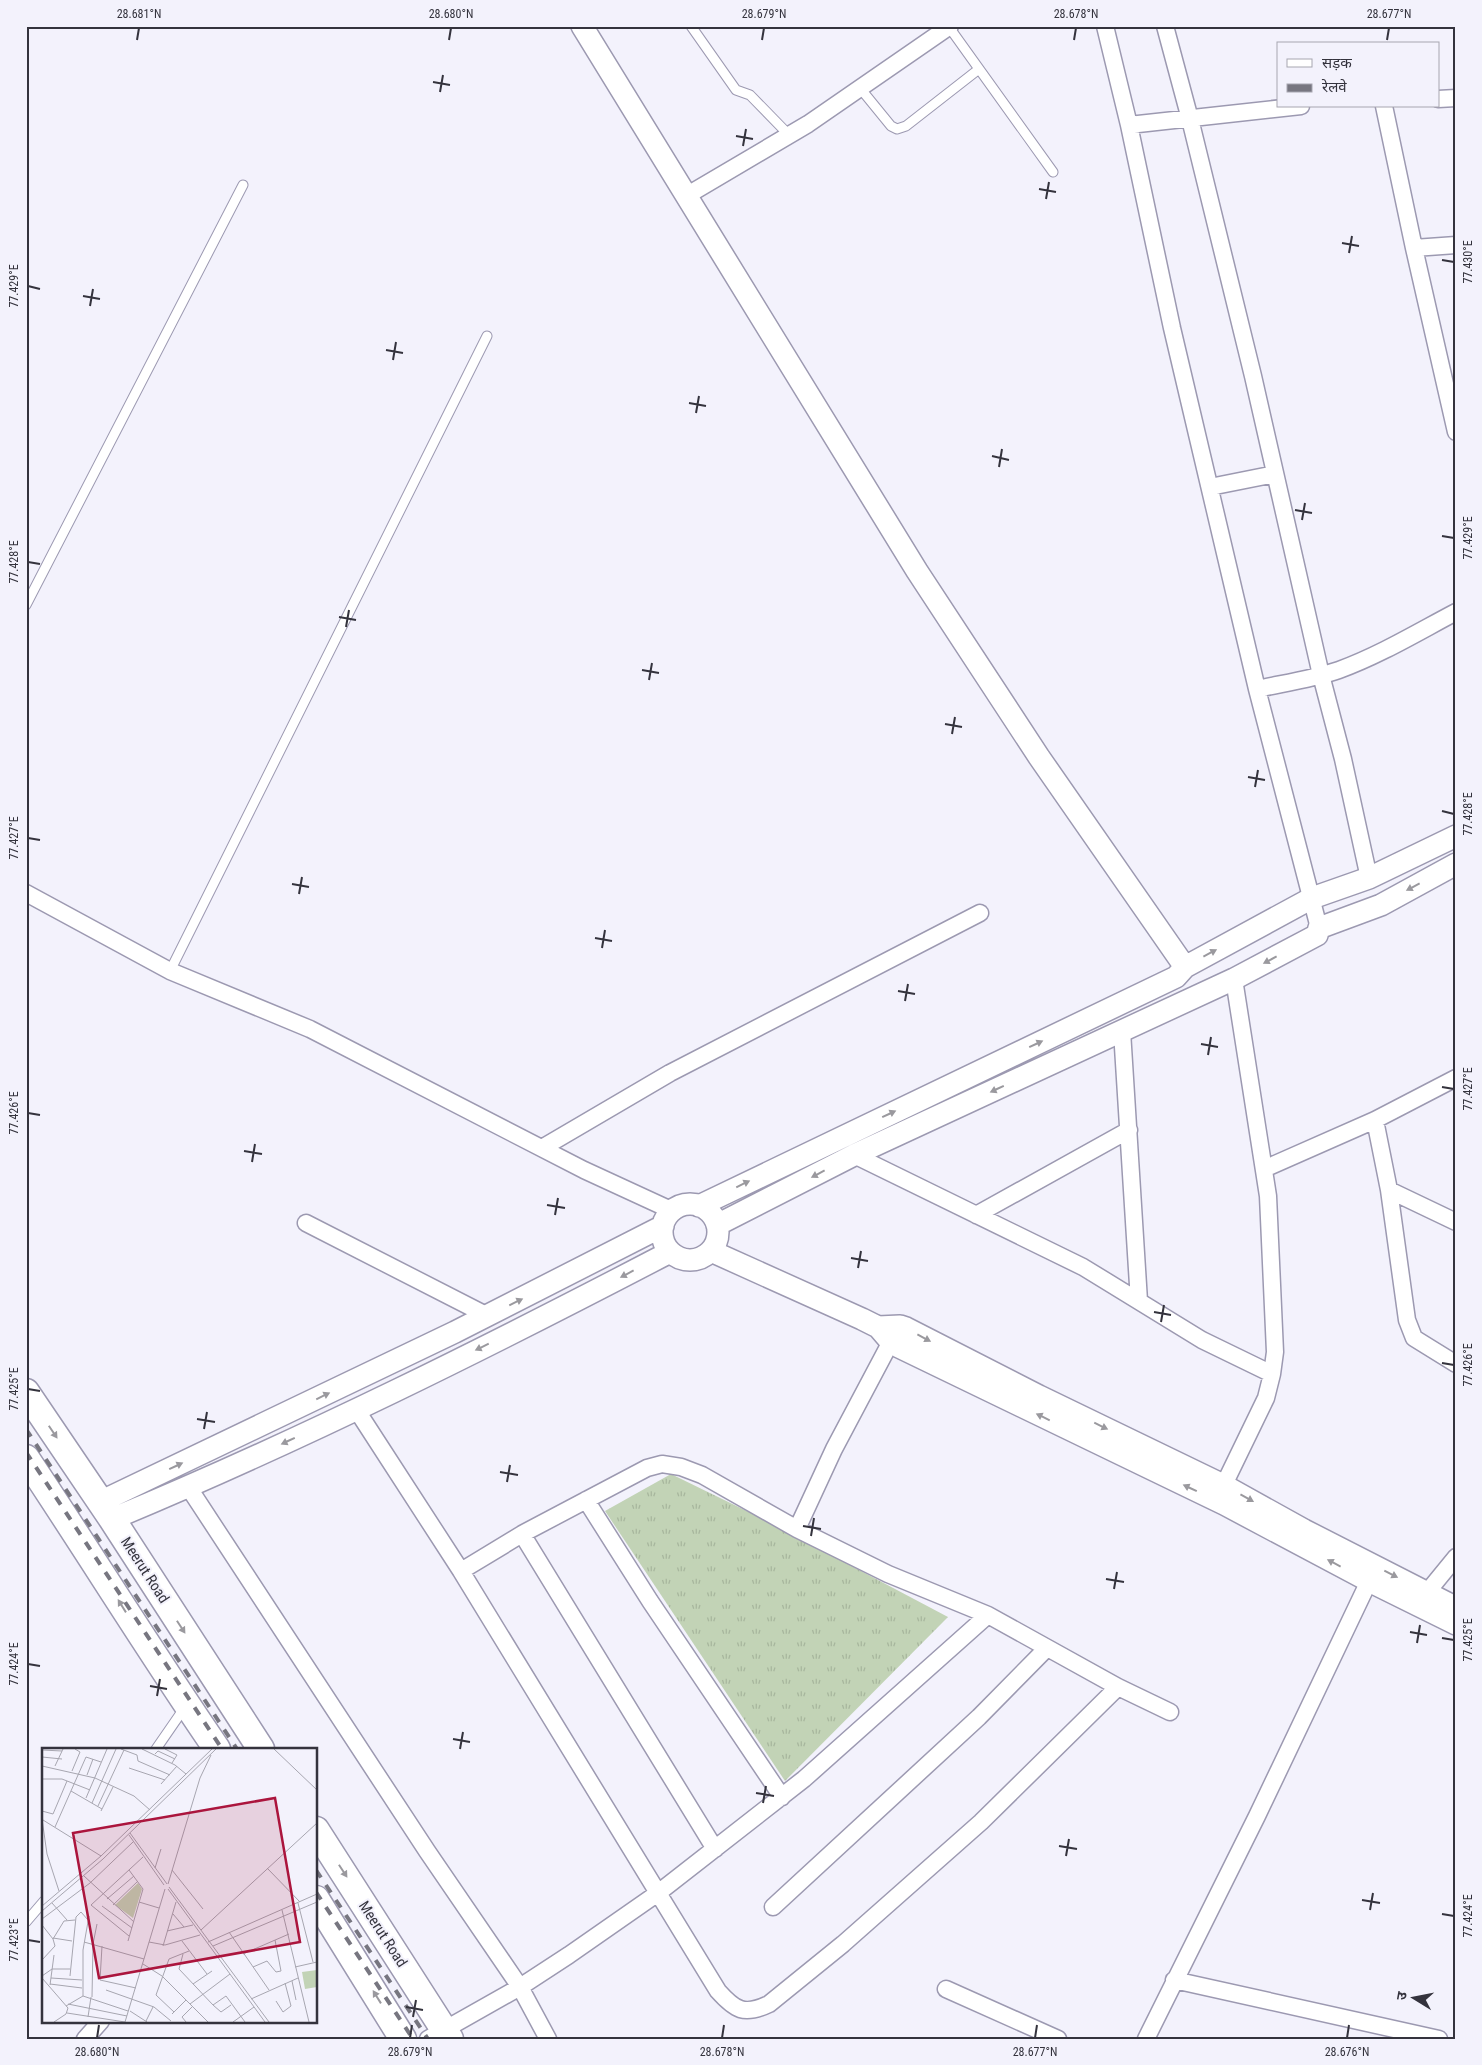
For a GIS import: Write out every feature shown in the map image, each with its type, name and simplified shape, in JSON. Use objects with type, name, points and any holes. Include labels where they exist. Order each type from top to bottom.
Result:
[{"type":"main road","name":"Meerut Road","points":[[26,1392],[260,1748]]},
{"type":"main road","points":[[26,1458],[154,1656],[216,1748]]},
{"type":"main road","points":[[72,1527],[106,1511]]},
{"type":"main road","name":"Meerut Road","points":[[318,1833],[441,2035]]},
{"type":"main road","points":[[318,1902],[403,2039]]},
{"type":"street","points":[[582,26],[928,587],[1039,757],[1185,967]]},
{"type":"street","points":[[717,1225],[854,1155],[1234,979],[1317,935],[1319,928],[1312,898],[1257,689],[1172,328],[1106,26]]},
{"type":"street","points":[[1165,26],[1190,119],[1321,675],[1343,759],[1369,878]]},
{"type":"street","points":[[686,196],[789,135],[949,27]]},
{"type":"street","points":[[1440,99],[1456,98]]},
{"type":"street","points":[[1129,125],[1284,108]]},
{"type":"street","points":[[1384,108],[1456,432]]},
{"type":"street","points":[[1414,248],[1456,245]]},
{"type":"street","points":[[1210,487],[1275,474]]},
{"type":"street","points":[[1257,689],[1341,669],[1456,612]]},
{"type":"street","points":[[699,1206],[1176,977],[1185,967],[1312,898],[1369,878],[1456,836]]},
{"type":"street","points":[[1319,928],[1381,904],[1456,864]]},
{"type":"street","points":[[26,893],[170,971],[310,1029],[633,1194],[668,1218]]},
{"type":"street","points":[[542,1148],[670,1074],[980,913]]},
{"type":"street","points":[[1220,1493],[1266,1398],[1272,1374],[1275,1342],[1268,1196],[1234,979]]},
{"type":"street","points":[[1122,1031],[1139,1301]]},
{"type":"street","points":[[1264,1169],[1375,1120],[1456,1078]]},
{"type":"street","points":[[1375,1120],[1389,1190],[1407,1320],[1414,1338],[1456,1364]]},
{"type":"street","points":[[976,1215],[1129,1130]]},
{"type":"street","points":[[854,1155],[1083,1267],[1202,1340],[1272,1374]]},
{"type":"street","points":[[1389,1190],[1456,1222]]},
{"type":"street","points":[[106,1511],[153,1477],[488,1316],[668,1218],[690,1204],[707,1210],[713,1216],[717,1225],[717,1238],[711,1251],[696,1260],[686,1260],[670,1252],[663,1235],[668,1218]]},
{"type":"street","points":[[306,1222],[488,1316]]},
{"type":"street","points":[[711,1251],[762,1272],[890,1332],[1085,1438],[1220,1493],[1304,1530],[1422,1599],[1456,1624]]},
{"type":"street","points":[[106,1511],[163,1498],[189,1488],[566,1306],[670,1252]]},
{"type":"street","points":[[797,1529],[890,1332]]},
{"type":"street","points":[[356,1409],[461,1571],[718,1990],[730,2005],[743,2010],[756,2010],[783,1994],[843,1944],[959,1841],[1118,1687]]},
{"type":"street","points":[[461,1571],[522,1534],[647,1468],[662,1464],[681,1467],[702,1475],[797,1529],[888,1574],[988,1615],[1118,1687],[1170,1712]]},
{"type":"street","points":[[153,1477],[163,1498]]},
{"type":"street","points":[[189,1488],[520,1987],[548,2039]]},
{"type":"street","points":[[1220,1493],[1369,1581],[1422,1599],[1456,1607]]},
{"type":"street","points":[[586,1500],[650,1601],[782,1797]]},
{"type":"street","points":[[522,1534],[715,1849]]},
{"type":"street","points":[[1422,1599],[1456,1557]]},
{"type":"street","points":[[1146,2039],[1278,1772],[1369,1581]]},
{"type":"street","points":[[441,2035],[569,1955],[658,1893],[782,1797],[988,1615]]},
{"type":"street","points":[[774,1907],[979,1717],[1047,1648]]},
{"type":"street","points":[[1174,1980],[1439,2039]]},
{"type":"street","points":[[946,1989],[1058,2039]]},
{"type":"street","points":[[85,2039],[100,2022]]},
{"type":"lane","points":[[691,26],[736,90],[750,95],[789,135]]},
{"type":"lane","points":[[949,27],[1052,172]]},
{"type":"lane","points":[[860,88],[891,126],[897,129],[906,126],[979,69]]},
{"type":"lane","points":[[26,605],[243,185]]},
{"type":"lane","points":[[170,971],[487,336]]},
{"type":"lane","points":[[157,1748],[187,1705]]},
{"type":"lane","points":[[26,1922],[42,1903]]},
{"type":"green space","points":[[671,1474],[757,1516],[948,1617],[785,1781],[605,1511]]},
{"type":"railway","points":[[26,1429],[236,1748]]},
{"type":"railway","points":[[26,1452],[221,1748]]},
{"type":"railway","points":[[318,1873],[428,2039]]},
{"type":"railway","points":[[318,1895],[413,2039]]}]
